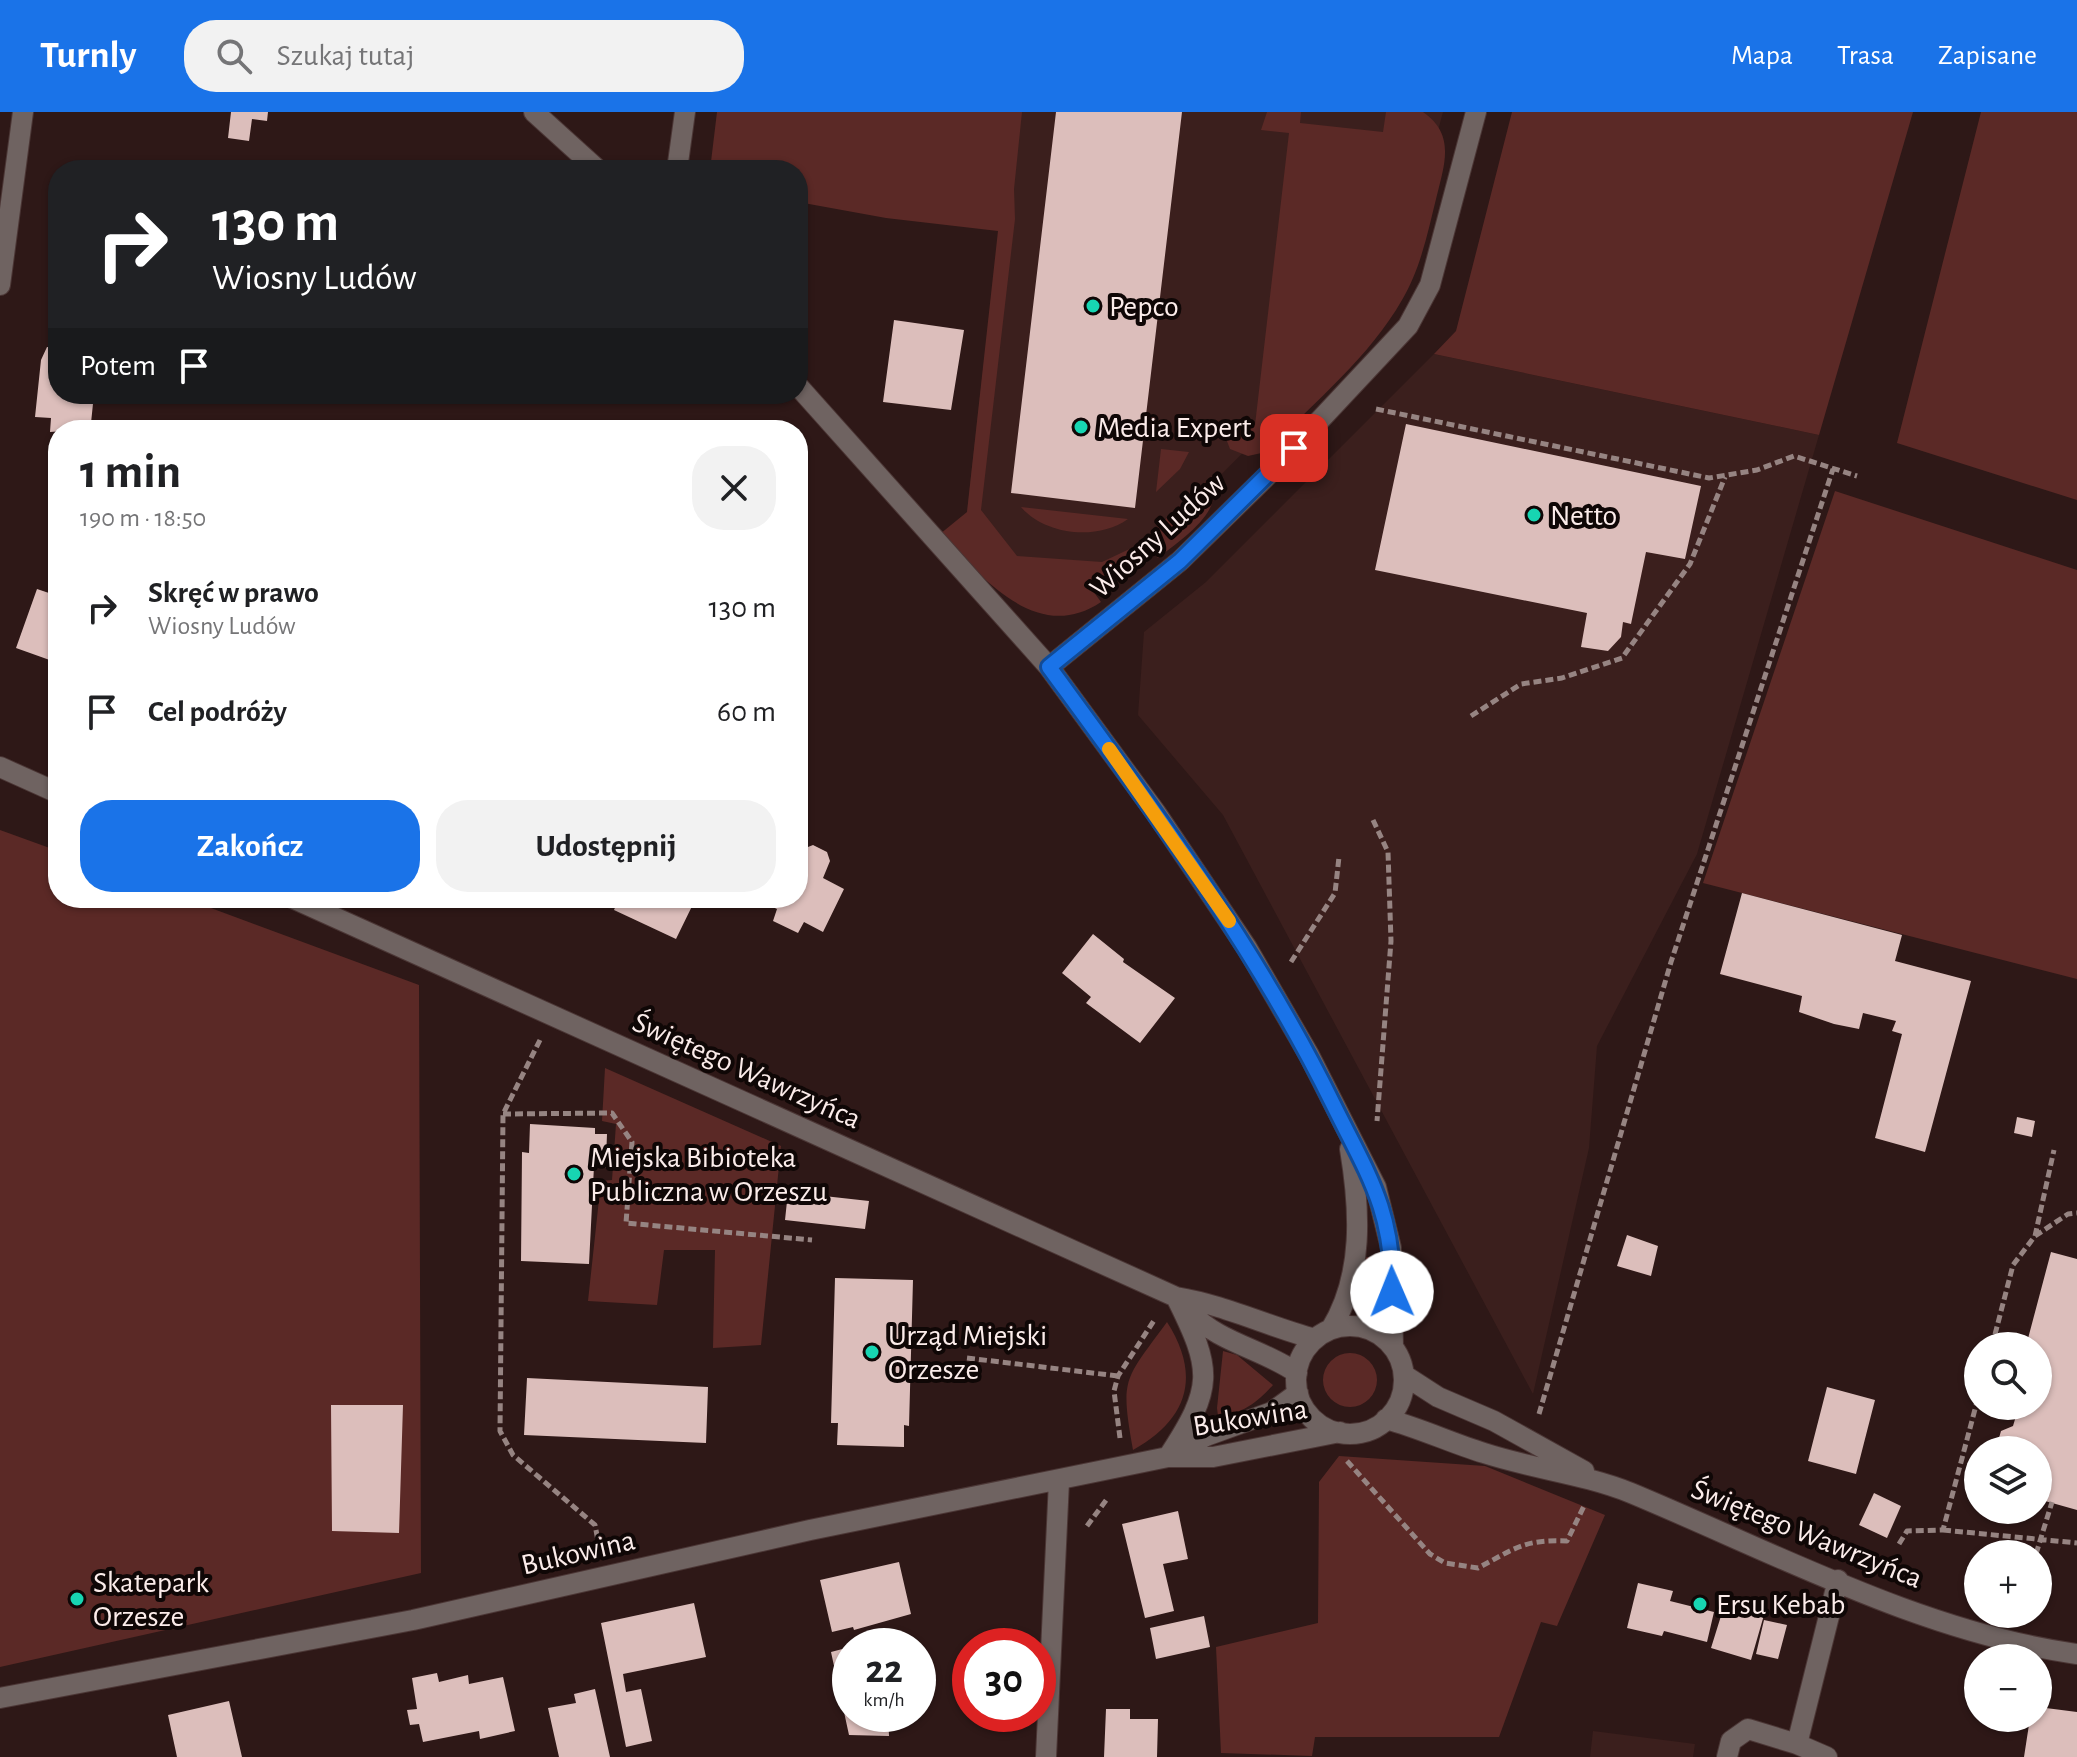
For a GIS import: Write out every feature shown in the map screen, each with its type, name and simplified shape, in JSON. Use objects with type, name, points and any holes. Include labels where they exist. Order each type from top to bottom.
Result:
[{"type":"street","points":[[0,285],[23,112]]},
{"type":"street","points":[[534,112],[587,160]]},
{"type":"street","points":[[678,160],[685,112]]},
{"type":"street","name":"Wiosny Ludów","points":[[1049,667],[1180,561],[1275,468],[1408,326],[1430,285],[1476,112]]},
{"type":"street","points":[[808,397],[1049,667],[1240,936],[1303,1043],[1376,1187],[1389,1231],[1393,1347],[1404,1375],[1398,1404],[1386,1419],[1360,1433],[1340,1432],[1313,1419],[1297,1383],[1303,1354],[1323,1334],[1347,1297],[1356,1246],[1356,1186],[1348,1133]]},
{"type":"street","points":[[0,767],[48,789]]},
{"type":"street","name":"Świętego Wawrzyńca","points":[[314,908],[1176,1297],[1227,1307],[1280,1329],[1323,1334]]},
{"type":"street","points":[[1168,1457],[1197,1410],[1204,1382],[1203,1354],[1176,1297]]},
{"type":"street","name":"Świętego Wawrzyńca","points":[[1176,1297],[1203,1326],[1270,1356],[1297,1383]]},
{"type":"street","points":[[1323,1334],[1351,1326],[1370,1329],[1393,1347]]},
{"type":"street","name":"Świętego Wawrzyńca","points":[[1404,1375],[1438,1397],[1494,1421],[1609,1485],[1838,1580],[1987,1635],[2032,1648],[2077,1654]]},
{"type":"street","name":"Bukowina","points":[[1168,1457],[1206,1436],[1272,1412],[1297,1383]]},
{"type":"street","name":"Świętego Wawrzyńca","points":[[1386,1419],[1484,1453],[1609,1485]]},
{"type":"street","name":"Bukowina","points":[[0,1698],[413,1620],[810,1530],[1168,1457],[1213,1457],[1340,1432]]},
{"type":"street","points":[[1046,1757],[1059,1481]]},
{"type":"street","points":[[1797,1744],[1838,1580]]},
{"type":"street","points":[[1727,1757],[1731,1741],[1748,1729],[1827,1757]]},
{"type":"path","points":[[1376,409],[1709,478],[1757,470],[1794,456],[1857,476]]},
{"type":"path","points":[[1537,1423],[1671,962],[1833,469]]},
{"type":"path","points":[[1471,716],[1521,684],[1562,678],[1622,658],[1690,564],[1726,476]]},
{"type":"path","points":[[1373,820],[1388,852],[1391,941],[1377,1126]]},
{"type":"path","points":[[1291,962],[1335,893],[1339,857]]},
{"type":"path","points":[[553,1015],[503,1114],[500,1431],[513,1455],[595,1525],[600,1552]]},
{"type":"path","points":[[503,1114],[612,1113],[632,1142],[626,1223],[812,1240]]},
{"type":"path","points":[[2035,1236],[2054,1150]]},
{"type":"path","points":[[1996,1332],[2013,1265],[2035,1236],[2068,1214],[2077,1213]]},
{"type":"path","points":[[1120,1439],[1114,1391],[1118,1376],[1155,1318]]},
{"type":"path","points":[[967,1358],[1118,1376]]},
{"type":"path","points":[[1943,1530],[1972,1420]]},
{"type":"path","points":[[1347,1461],[1430,1554],[1445,1563],[1478,1568],[1507,1549],[1527,1542],[1567,1541],[1584,1504]]},
{"type":"path","points":[[2041,1538],[2045,1524]]},
{"type":"path","points":[[1899,1544],[1907,1531],[1943,1530],[2077,1543]]},
{"type":"shaded area","points":[[717,112],[1022,112],[1014,189],[1015,219],[981,510],[1017,556],[1102,562],[1138,545],[1136,559],[1093,591],[1101,602],[1077,613],[1055,616],[1033,611],[993,586],[940,534],[967,512],[998,231],[886,218],[808,204],[808,160],[711,160]]},
{"type":"shaded area","points":[[1012,112],[1443,112],[1435,142],[1339,356],[1170,526],[1102,579],[1021,576],[967,512]]},
{"type":"shaded area","points":[[1267,112],[1301,112],[1300,123],[1383,132],[1386,112],[1423,112],[1440,130],[1444,139],[1445,160],[1419,262],[1409,288],[1389,321],[1357,361],[1266,452],[1248,456],[1230,449],[1225,436],[1227,424],[1255,425],[1289,133],[1261,130]]},
{"type":"shaded area","points":[[1512,112],[1913,112],[1819,435],[1434,354],[1456,331]]},
{"type":"shaded area","points":[[1981,112],[2077,112],[2077,500],[1897,443]]},
{"type":"shaded area","points":[[1434,354],[1819,435],[1697,854],[1597,1046],[1589,1148],[1533,1394],[1223,815],[1138,715],[1144,632],[1206,582]]},
{"type":"shaded area","points":[[1161,449],[1189,452],[1180,469],[1156,492]]},
{"type":"shaded area","points":[[1213,480],[1215,492],[1206,514],[1198,525],[1158,558],[1149,548],[1152,532],[1206,481]]},
{"type":"shaded area","points":[[1835,491],[2077,570],[2077,979],[1703,883]]},
{"type":"shaded area","points":[[1021,507],[1128,519],[1102,530],[1072,532],[1043,524]]},
{"type":"shaded area","points":[[0,830],[48,847],[48,908],[211,908],[419,985],[421,1573],[0,1667]]},
{"type":"shaded area","points":[[605,1068],[781,1146],[761,1345],[713,1348],[715,1250],[664,1250],[657,1305],[588,1301],[601,1181],[612,1180],[616,1124],[602,1121]]},
{"type":"shaded area","points":[[1366,1257],[1380,1258],[1378,1311],[1359,1305]]},
{"type":"shaded area","points":[[1167,1322],[1184,1360],[1184,1394],[1167,1424],[1133,1450],[1127,1408],[1129,1381]]},
{"type":"shaded area","points":[[1223,1351],[1237,1355],[1273,1385],[1248,1406],[1218,1416],[1217,1408]]},
{"type":"shaded area","points":[[1350,1353],[1369,1361],[1377,1380],[1369,1399],[1350,1407],[1331,1399],[1323,1380],[1331,1361]]},
{"type":"shaded area","points":[[1339,1456],[1485,1466],[1605,1515],[1557,1626],[1541,1622],[1499,1737],[1315,1737],[1312,1756],[1221,1753],[1216,1647],[1318,1623],[1319,1482]]},
{"type":"shaded area","points":[[1593,1731],[1695,1744],[1693,1757],[1590,1757]]},
{"type":"building","points":[[231,112],[268,112],[267,121],[252,119],[249,141],[228,138]]},
{"type":"building","points":[[1056,112],[1182,112],[1135,508],[1011,493]]},
{"type":"building","points":[[894,320],[964,330],[951,410],[883,402]]},
{"type":"building","points":[[48,347],[48,404],[93,404],[91,420],[35,417],[41,360]]},
{"type":"building","points":[[1406,424],[1701,486],[1685,559],[1646,552],[1631,624],[1623,622],[1621,637],[1608,651],[1581,647],[1587,613],[1375,570]]},
{"type":"building","points":[[37,589],[48,593],[48,659],[16,648]]},
{"type":"building","points":[[813,845],[827,852],[830,861],[823,878],[844,889],[823,932],[804,922],[798,933],[773,921],[775,908],[808,908],[808,847]]},
{"type":"building","points":[[1742,893],[1902,935],[1895,961],[1971,981],[1925,1152],[1875,1138],[1902,1034],[1892,1031],[1896,1021],[1863,1013],[1859,1029],[1834,1024],[1799,1012],[1802,996],[1720,974]]},
{"type":"building","points":[[615,908],[691,908],[676,939]]},
{"type":"building","points":[[1093,934],[1124,959],[1123,962],[1175,998],[1140,1043],[1086,1003],[1091,997],[1062,973]]},
{"type":"building","points":[[2017,1117],[2035,1121],[2032,1137],[2014,1133]]},
{"type":"building","points":[[530,1124],[595,1128],[595,1134],[607,1134],[606,1160],[613,1161],[612,1168],[594,1166],[589,1264],[521,1261],[522,1152],[529,1153]]},
{"type":"building","points":[[788,1192],[869,1201],[865,1229],[785,1220]]},
{"type":"building","points":[[1627,1235],[1658,1246],[1651,1276],[1617,1266]]},
{"type":"building","points":[[2051,1252],[2077,1259],[2077,1510],[2052,1503],[2052,1436],[2000,1436],[2001,1431],[2013,1426],[2015,1420],[2052,1420],[2052,1332],[2030,1332]]},
{"type":"building","name":"Urząd Miejski Orzesze","points":[[835,1278],[913,1280],[909,1426],[904,1425],[904,1447],[837,1445],[838,1423],[831,1423]]},
{"type":"building","points":[[527,1378],[708,1387],[706,1443],[524,1435]]},
{"type":"building","points":[[1827,1387],[1875,1400],[1856,1474],[1808,1461]]},
{"type":"building","points":[[331,1405],[403,1405],[399,1533],[332,1531]]},
{"type":"building","points":[[1874,1493],[1901,1506],[1887,1538],[1859,1525]]},
{"type":"building","points":[[1178,1511],[1188,1559],[1163,1564],[1174,1611],[1145,1618],[1122,1524]]},
{"type":"building","points":[[899,1562],[911,1614],[861,1628],[832,1628],[832,1632],[820,1580]]},
{"type":"building","points":[[1638,1583],[1673,1591],[1670,1601],[1714,1612],[1707,1642],[1664,1631],[1662,1636],[1627,1628]]},
{"type":"building","points":[[694,1603],[706,1657],[623,1674],[626,1692],[641,1689],[652,1741],[626,1747],[601,1623]]},
{"type":"building","points":[[1725,1603],[1764,1615],[1751,1660],[1711,1648]]},
{"type":"building","points":[[1204,1616],[1210,1647],[1156,1659],[1150,1628]]},
{"type":"building","points":[[1764,1620],[1787,1625],[1778,1659],[1756,1654]]},
{"type":"building","points":[[437,1673],[439,1682],[468,1675],[469,1684],[503,1677],[515,1731],[480,1739],[479,1731],[423,1742],[419,1724],[410,1725],[407,1710],[417,1709],[412,1678]]},
{"type":"building","points":[[595,1689],[610,1757],[559,1757],[548,1708],[576,1703],[574,1694]]},
{"type":"building","points":[[229,1701],[242,1757],[177,1757],[168,1715]]},
{"type":"building","points":[[1106,1709],[1130,1709],[1130,1719],[1158,1719],[1157,1757],[1104,1757]]},
{"type":"building","points":[[2052,1709],[2077,1712],[2077,1757],[2024,1757],[2028,1732],[2052,1732]]},
{"type":"building","points":[[848,1732],[889,1732],[889,1736],[849,1735]]},
{"type":"slow traffic","points":[[1109,749],[1202,878],[1229,921]]},
{"type":"place","name":"Pepco","points":[[1093,306]]},
{"type":"place","name":"Media Expert","points":[[1081,427]]},
{"type":"place","name":"Netto","points":[[1534,515]]},
{"type":"place","name":"Miejska Bibioteka Publiczna w Orzeszu","points":[[574,1174]]},
{"type":"place","name":"Urząd Miejski Orzesze","points":[[872,1352]]},
{"type":"place","name":"Skatepark Orzesze","points":[[77,1599]]},
{"type":"place","name":"Ersu Kebab","points":[[1700,1604]]},
{"type":"route","points":[[1294,448],[1180,561],[1049,667],[1202,878],[1283,1007],[1376,1187],[1389,1231],[1392,1292]]}]
